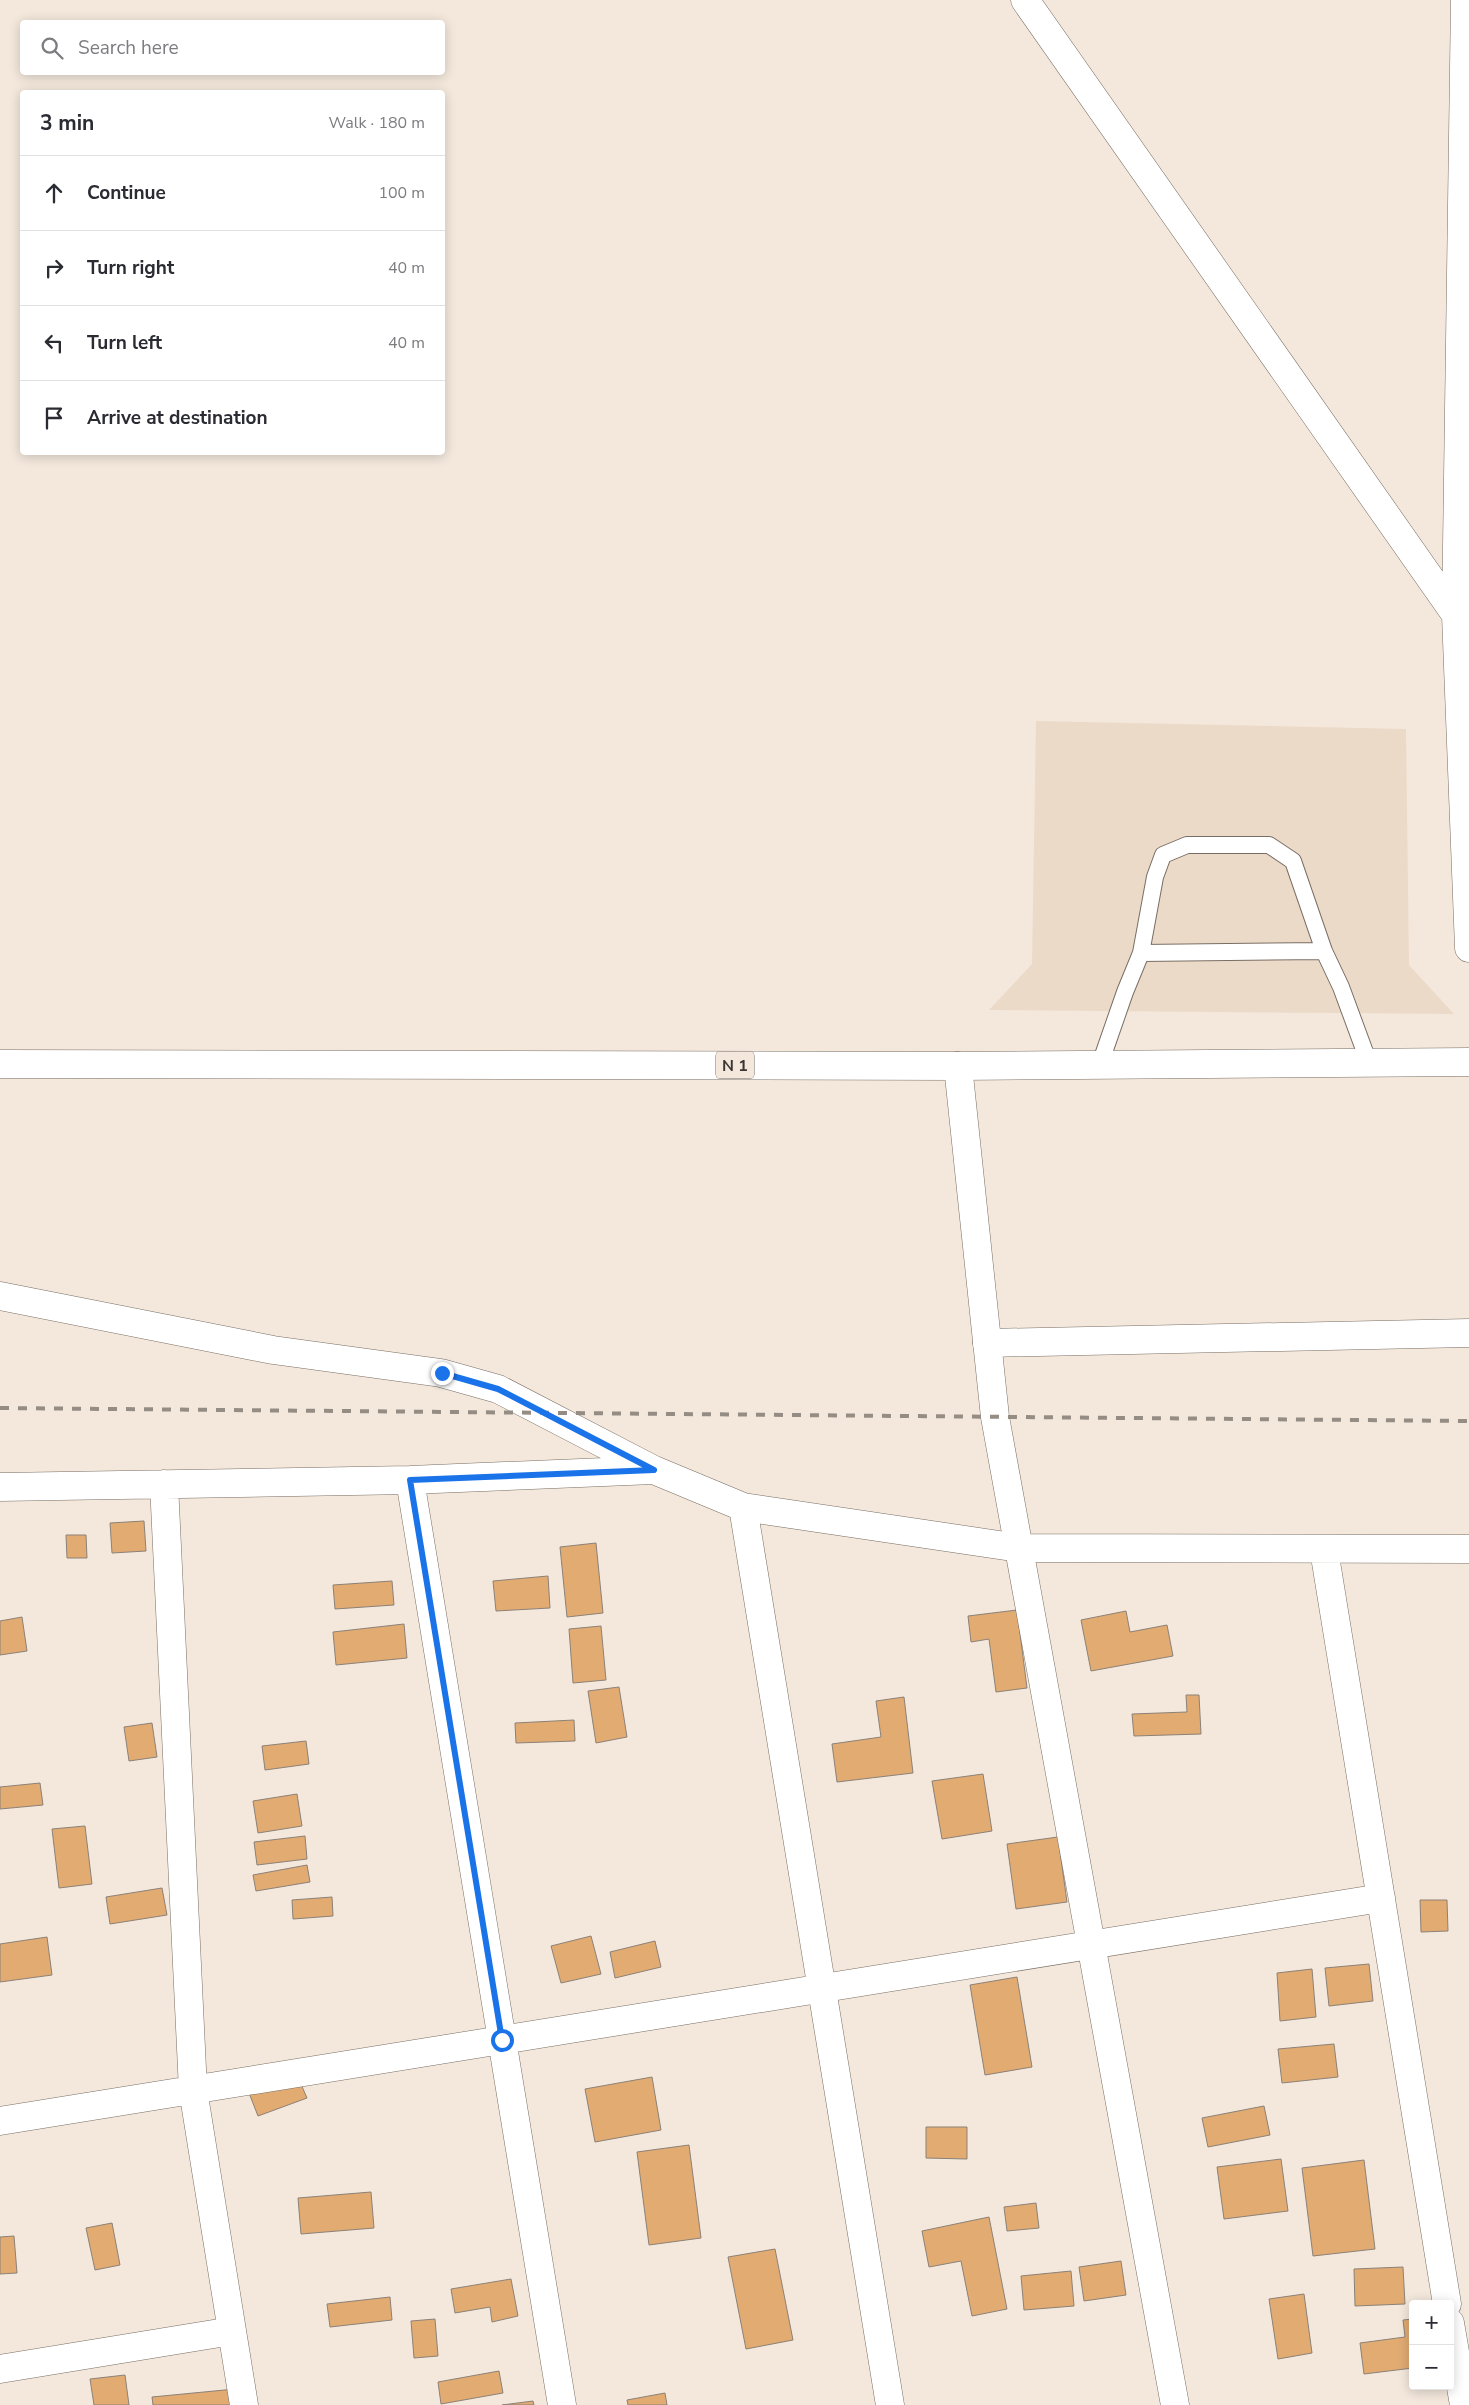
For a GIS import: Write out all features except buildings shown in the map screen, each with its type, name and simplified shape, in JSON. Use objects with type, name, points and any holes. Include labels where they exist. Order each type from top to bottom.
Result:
[{"type":"main road","points":[[1025,0],[1456,615]]},
{"type":"main road","points":[[1465,0],[1456,615],[1469,948]]},
{"type":"main road","name":"N 1","points":[[0,1064],[958,1066],[1469,1062]]},
{"type":"main road","points":[[958,1066],[995,1417],[1175,2405]]},
{"type":"main road","points":[[0,1296],[273,1350],[442,1373],[498,1389],[654,1470],[743,1507],[1019,1548],[1469,1549]]},
{"type":"main road","points":[[988,1343],[1469,1334]]},
{"type":"main road","points":[[0,1487],[410,1480],[654,1470]]},
{"type":"main road","points":[[410,1480],[562,2405]]},
{"type":"main road","points":[[164,1484],[193,2090],[244,2405]]},
{"type":"main road","points":[[743,1507],[890,2405]]},
{"type":"main road","points":[[1324,1550],[1446,2300]]},
{"type":"main road","points":[[0,2121],[1381,1898]]},
{"type":"main road","points":[[0,2368],[232,2331]]},
{"type":"main road","points":[[1454,2345],[1464,2405]]},
{"type":"lane","points":[[1100,1064],[1141,953],[1155,877],[1163,855],[1187,845],[1268,845],[1293,861],[1324,951],[1341,987],[1369,1062]]},
{"type":"lane","points":[[1141,953],[1324,951]]},
{"type":"shaded area","points":[[1036,721],[1406,729],[1409,965],[1454,1014],[989,1010],[1032,964]]},
{"type":"railway","points":[[0,1408],[1469,1421]]},
{"type":"route","points":[[442,1373],[498,1389],[654,1470],[410,1480],[502,2040]]}]
